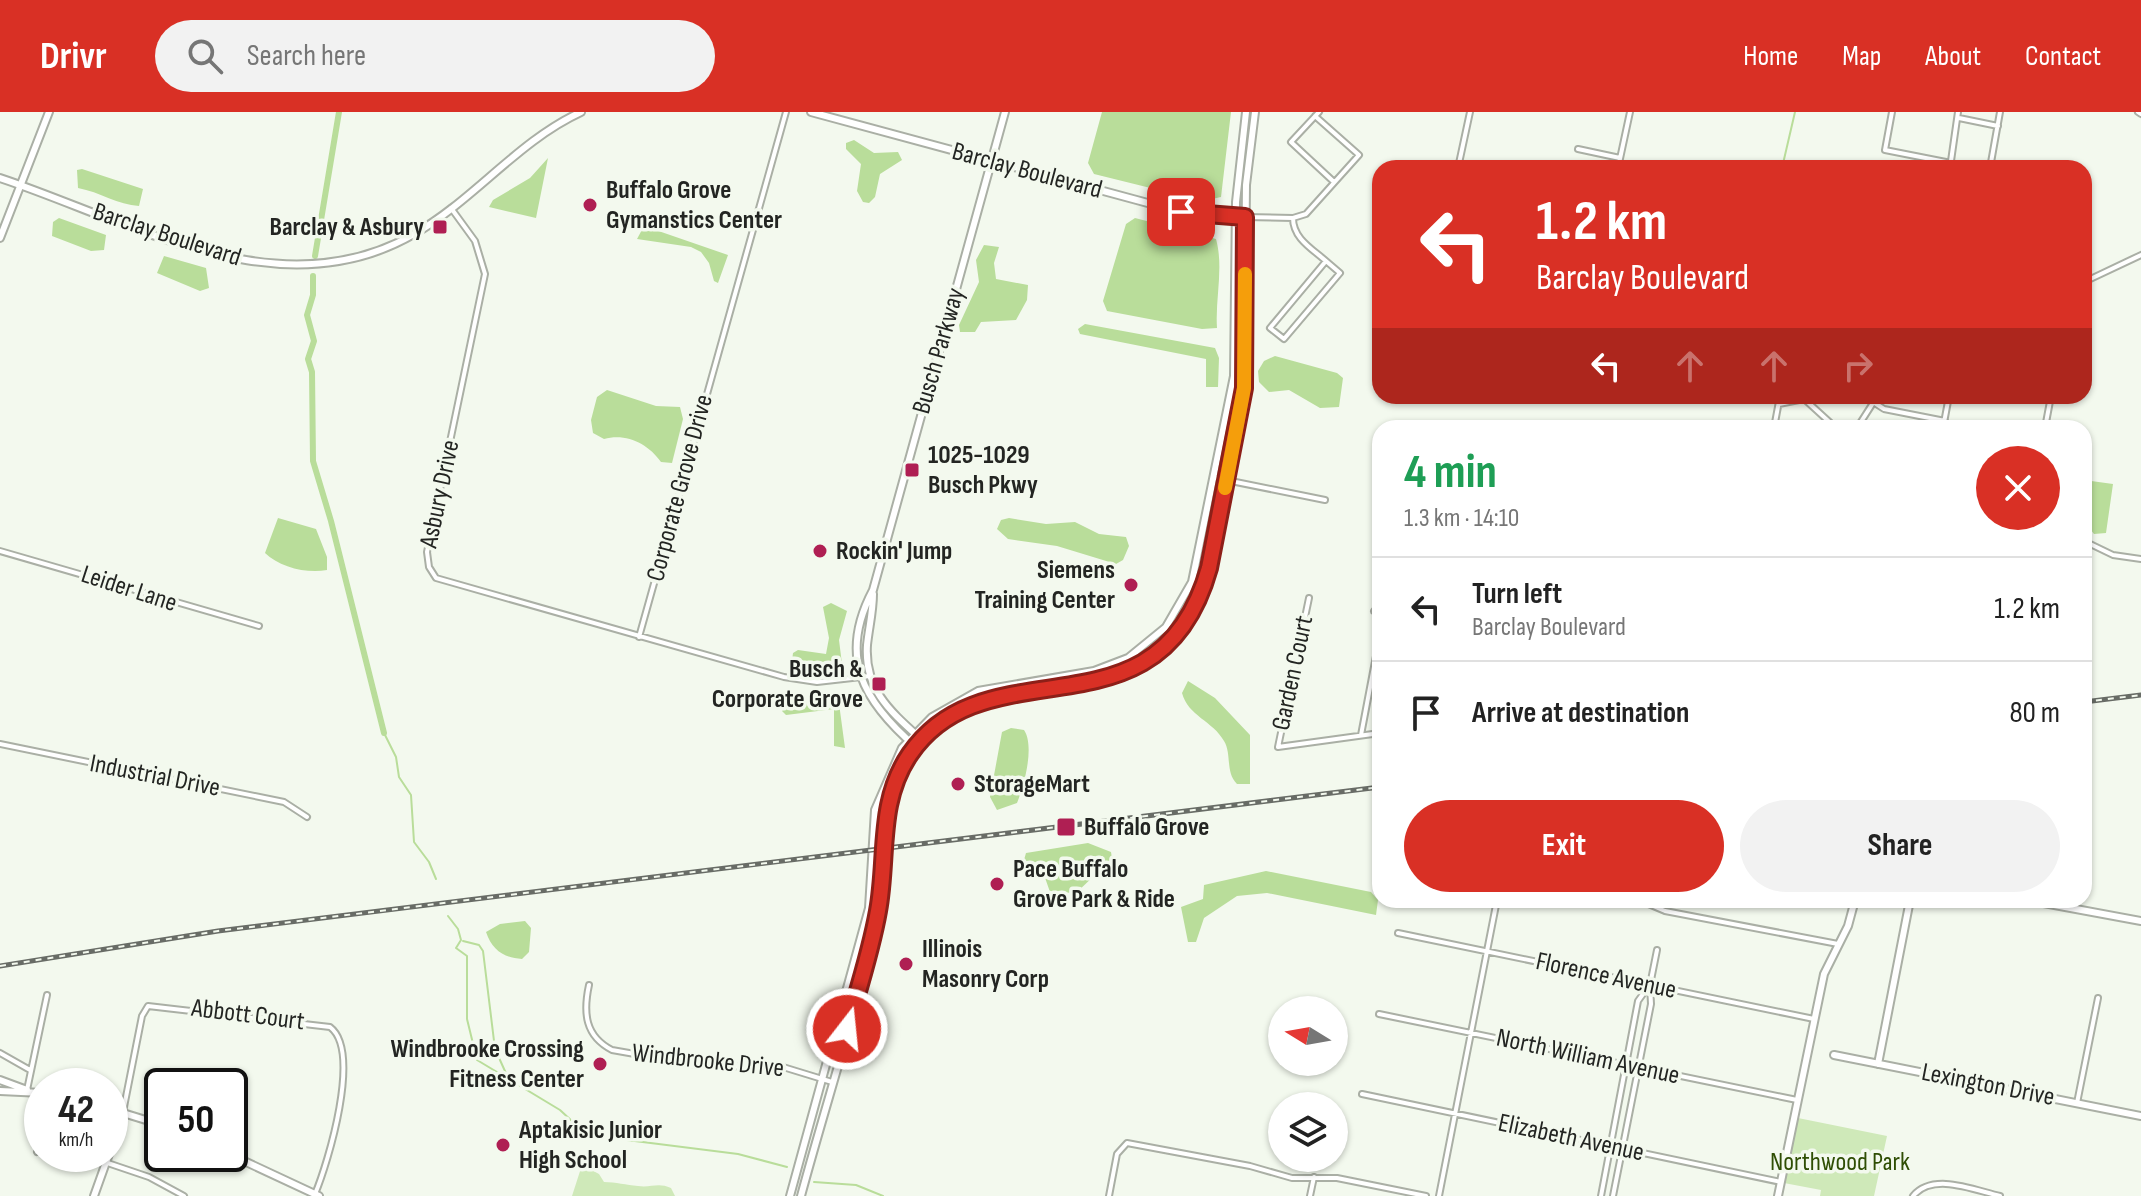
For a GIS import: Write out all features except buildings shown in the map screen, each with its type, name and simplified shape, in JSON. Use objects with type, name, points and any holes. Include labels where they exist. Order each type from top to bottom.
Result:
[{"type":"main road","points":[[0,238],[49,112]]},
{"type":"main road","name":"Barclay Boulevard","points":[[0,178],[224,256],[274,265],[317,265],[364,255],[413,235],[541,136],[581,112]]},
{"type":"main road","name":"Barclay Boulevard","points":[[811,112],[1181,212],[1245,217]]},
{"type":"main road","name":"Busch Parkway","points":[[922,740],[883,704],[870,676],[867,659],[873,590],[1005,112]]},
{"type":"main road","points":[[790,1196],[869,908],[875,810],[887,775],[908,740],[947,706],[978,691],[1094,671],[1128,658],[1148,644],[1174,617],[1192,582],[1216,478],[1234,376],[1236,217],[1246,112]]},
{"type":"main road","points":[[801,1196],[875,927],[888,802],[902,767],[922,740],[947,718],[978,703],[1101,682],[1130,670],[1156,652],[1181,627],[1199,596],[1209,568],[1246,369],[1245,217],[1255,112]]},
{"type":"main road","name":"Busch Parkway","points":[[873,590],[866,602],[859,638],[860,678],[876,710],[916,747]]},
{"type":"main road","points":[[1778,1196],[1824,974],[1852,908]]},
{"type":"main road","points":[[1878,1064],[1908,908]]},
{"type":"main road","points":[[2070,908],[2141,921]]},
{"type":"main road","name":"Lexington Drive","points":[[1834,1055],[2141,1116]]},
{"type":"main road","points":[[0,1080],[24,1089]]},
{"type":"main road","points":[[0,1091],[24,1090]]},
{"type":"main road","points":[[248,1163],[317,1195]]},
{"type":"main road","points":[[94,1196],[102,1172]]},
{"type":"street","name":"Corporate Grove Drive","points":[[639,637],[786,112]]},
{"type":"street","points":[[1460,160],[1470,112]]},
{"type":"street","points":[[1578,149],[1620,158],[1630,112]]},
{"type":"street","points":[[1892,112],[1885,150],[1926,160]]},
{"type":"street","points":[[1992,160],[2000,112]]},
{"type":"street","points":[[1245,217],[1293,218],[1306,214],[1359,155],[1317,114],[1291,142],[1334,182]]},
{"type":"street","points":[[1951,160],[1959,115],[1998,126]]},
{"type":"street","name":"Asbury Drive","points":[[451,208],[475,241],[484,284],[427,552],[429,567],[436,578],[450,585],[639,637]]},
{"type":"street","points":[[1293,218],[1293,229],[1300,238],[1340,273],[1284,339],[1270,328],[1326,261]]},
{"type":"street","points":[[2092,278],[2141,255]]},
{"type":"street","points":[[1775,420],[1778,405],[1781,404]]},
{"type":"street","points":[[1809,404],[1827,420]]},
{"type":"street","points":[[1875,404],[1884,409],[1940,420]]},
{"type":"street","points":[[1216,478],[1325,500]]},
{"type":"street","points":[[2092,545],[2113,555],[2141,559]]},
{"type":"street","name":"Leider Lane","points":[[0,551],[259,626]]},
{"type":"street","name":"Garden Court","points":[[1309,598],[1278,747],[1361,735]]},
{"type":"street","points":[[639,637],[802,681],[835,682],[870,676]]},
{"type":"street","points":[[1372,677],[1361,735],[1372,734]]},
{"type":"street","name":"Industrial Drive","points":[[0,744],[284,802],[307,817]]},
{"type":"street","points":[[1439,1196],[1495,908]]},
{"type":"street","points":[[1678,908],[1838,944]]},
{"type":"street","name":"Florence Avenue","points":[[1398,933],[1815,1019]]},
{"type":"street","points":[[1613,1196],[1651,1004],[1650,985],[1657,950]]},
{"type":"street","name":"Windbrooke Drive","points":[[589,985],[586,1013],[589,1029],[602,1045],[612,1050],[703,1066],[770,1065],[832,1082]]},
{"type":"street","points":[[1601,1196],[1638,1001],[1650,985]]},
{"type":"street","points":[[30,1068],[47,995]]},
{"type":"street","points":[[2077,1103],[2098,998]]},
{"type":"street","name":"Abbott Court","points":[[128,1087],[142,1016],[148,1006],[330,1027],[339,1039],[341,1098],[332,1152],[317,1195]]},
{"type":"street","name":"North William Avenue","points":[[1379,1014],[1797,1100]]},
{"type":"street","points":[[0,1053],[26,1068]]},
{"type":"street","name":"Elizabeth Avenue","points":[[1362,1094],[1781,1182]]},
{"type":"street","points":[[1109,1196],[1117,1154],[1127,1143],[1250,1166],[1292,1178],[1337,1178],[1426,1196]]},
{"type":"street","points":[[128,1170],[167,1184],[184,1196]]},
{"type":"street","points":[[1310,1196],[1314,1177]]},
{"type":"street","points":[[1913,1196],[1922,1187],[1940,1183],[2000,1196]]},
{"type":"street","points":[[1392,1196],[1393,1189]]},
{"type":"green space","name":"Northwood Park","points":[[1798,1118],[1887,1136],[1874,1196],[1820,1196],[1821,1190],[1784,1183]]},
{"type":"green space","points":[[582,1165],[599,1174],[604,1182],[662,1185],[671,1188],[675,1196],[572,1196]]},
{"type":"shaded area","points":[[1102,112],[1231,112],[1221,197],[1203,201],[1094,174],[1088,163]]},
{"type":"shaded area","points":[[854,140],[874,153],[898,152],[902,160],[880,174],[875,197],[869,203],[863,202],[857,191],[861,164],[846,149],[846,143]]},
{"type":"shaded area","points":[[548,158],[536,218],[489,207],[493,200],[530,178]]},
{"type":"shaded area","points":[[77,170],[143,189],[139,206],[78,188]]},
{"type":"shaded area","points":[[59,218],[106,235],[104,250],[91,251],[52,236],[53,222]]},
{"type":"shaded area","points":[[1135,218],[1216,239],[1219,261],[1217,328],[1202,329],[1107,311],[1103,301],[1126,224]]},
{"type":"shaded area","points":[[644,226],[728,255],[718,283],[714,281],[709,263],[701,252],[691,247],[637,239]]},
{"type":"shaded area","points":[[984,245],[999,247],[994,263],[996,279],[1028,285],[1027,300],[1016,320],[981,322],[975,332],[960,332],[959,325],[979,282],[976,260]]},
{"type":"shaded area","points":[[164,256],[206,268],[209,288],[200,291],[157,273]]},
{"type":"shaded area","points":[[1085,324],[1215,348],[1219,358],[1218,387],[1206,387],[1206,359],[1080,334],[1078,329]]},
{"type":"shaded area","points":[[1275,356],[1337,373],[1343,378],[1339,407],[1320,408],[1289,390],[1269,392],[1259,382],[1258,371],[1264,361]]},
{"type":"shaded area","points":[[607,390],[656,406],[680,407],[683,419],[672,463],[661,462],[650,450],[629,439],[604,439],[593,433],[591,420],[597,397]]},
{"type":"shaded area","points":[[2092,481],[2113,484],[2106,533],[2094,534]]},
{"type":"shaded area","points":[[278,518],[316,529],[327,557],[327,570],[294,568],[265,553]]},
{"type":"shaded area","points":[[1009,518],[1046,524],[1075,522],[1099,534],[1126,537],[1129,546],[1123,560],[1116,564],[1057,546],[1008,539],[997,529],[1001,520]]},
{"type":"shaded area","points":[[831,603],[847,611],[839,640],[842,664],[816,661],[797,667],[792,661],[793,653],[798,650],[826,654],[829,638],[823,607]]},
{"type":"shaded area","points":[[1188,681],[1215,698],[1250,735],[1250,784],[1237,784],[1233,779],[1224,741],[1185,701],[1182,693]]},
{"type":"shaded area","points":[[792,695],[818,702],[838,696],[845,748],[834,746],[834,709],[786,715],[782,711]]},
{"type":"shaded area","points":[[1011,728],[1024,730],[1027,737],[1027,766],[1017,803],[997,810],[990,797],[1002,732]]},
{"type":"shaded area","points":[[1088,843],[1111,852],[1113,865],[1095,875],[1076,893],[1050,892],[1043,872],[1024,860],[1026,853]]},
{"type":"shaded area","points":[[1266,871],[1371,892],[1372,908],[1377,908],[1376,915],[1267,893],[1237,896],[1204,918],[1196,942],[1188,942],[1181,907],[1203,899],[1204,885]]},
{"type":"shaded area","points":[[525,921],[531,928],[529,952],[522,959],[500,952],[486,932],[500,924]]},
{"type":"waterway","points":[[315,256],[339,112]]},
{"type":"waterway","points":[[1784,160],[1795,112]]},
{"type":"waterway","points":[[313,276],[313,295],[307,315],[314,341],[308,359],[312,372],[313,461],[384,733]]},
{"type":"waterway","points":[[384,733],[396,757],[399,777],[411,795],[414,842],[429,862],[436,879]]},
{"type":"waterway","points":[[448,916],[458,929],[461,940],[456,948],[467,956],[467,1019],[477,1060],[560,1110],[587,1135],[738,1154],[787,1167]]},
{"type":"waterway","points":[[463,941],[479,945],[483,951],[495,1049],[509,1080]]},
{"type":"waterway","points":[[814,1182],[856,1185],[883,1196]]},
{"type":"railway","points":[[2092,701],[2141,695]]},
{"type":"railway","points":[[0,966],[218,931],[1372,788]]},
{"type":"slow traffic","points":[[1225,488],[1246,369],[1245,274]]},
{"type":"place","name":"Buffalo Grove Gymanstics Center","points":[[590,205]]},
{"type":"place","name":"Barclay & Asbury","points":[[440,227]]},
{"type":"place","name":"1025-1029 Busch Pkwy","points":[[912,470]]},
{"type":"place","name":"Rockin' Jump","points":[[820,551]]},
{"type":"place","name":"Siemens Training Center","points":[[1131,585]]},
{"type":"place","name":"Busch & Corporate Grove","points":[[879,684]]},
{"type":"place","name":"StorageMart","points":[[958,784]]},
{"type":"place","name":"Buffalo Grove","points":[[1066,827]]},
{"type":"place","name":"Pace Buffalo Grove Park & Ride","points":[[997,884]]},
{"type":"place","name":"Illinois Masonry Corp","points":[[906,964]]},
{"type":"place","name":"Windbrooke Crossing Fitness Center","points":[[600,1064]]},
{"type":"place","name":"Aptakisic Junior High School","points":[[503,1145]]},
{"type":"route","points":[[847,1029],[875,927],[888,802],[902,767],[912,752],[947,718],[978,703],[1008,695],[1101,682],[1130,670],[1168,642],[1199,596],[1209,568],[1244,388],[1245,217],[1198,216],[1181,212]]}]
